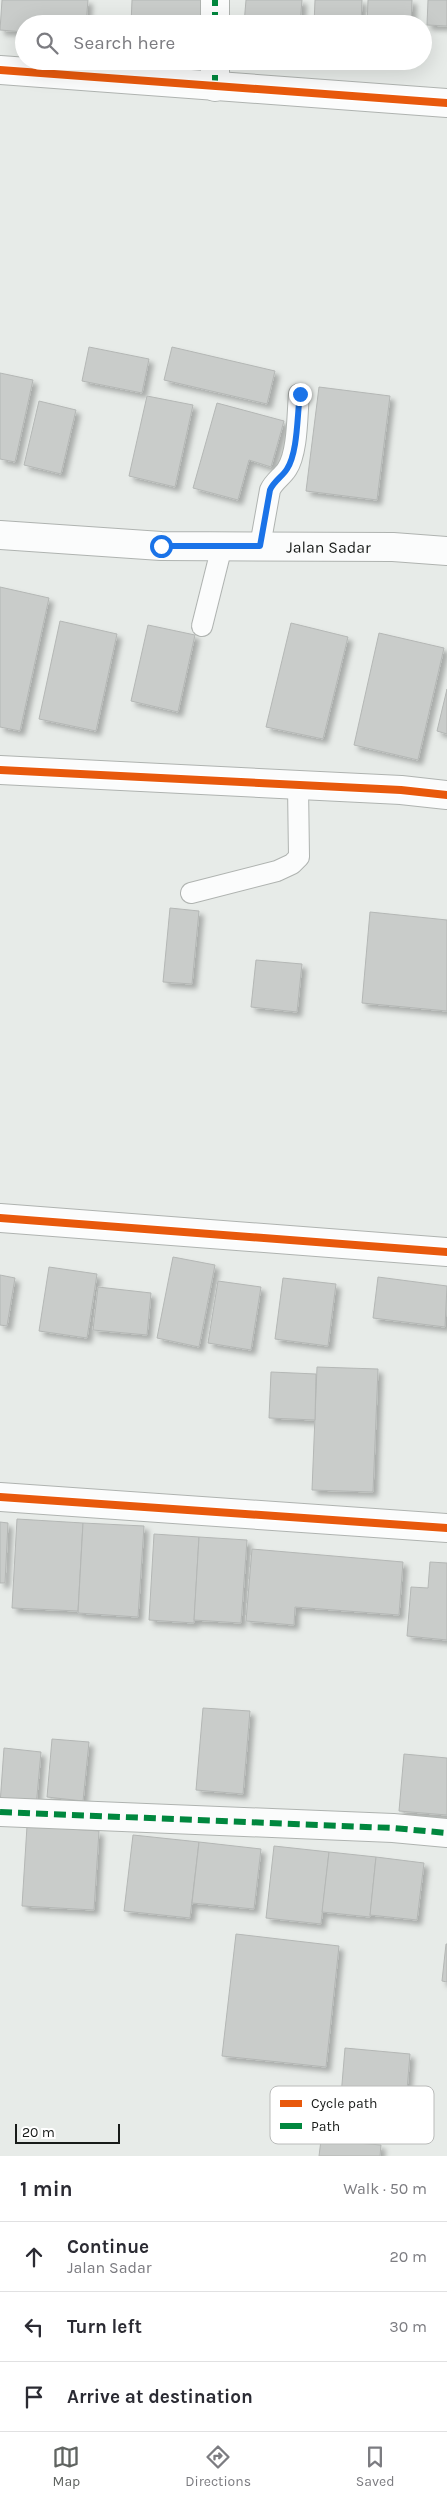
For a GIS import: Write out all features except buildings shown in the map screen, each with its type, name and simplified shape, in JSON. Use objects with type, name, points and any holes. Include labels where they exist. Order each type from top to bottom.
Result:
[{"type":"street","points":[[215,0],[215,15]]},
{"type":"street","points":[[0,70],[215,74],[447,103]]},
{"type":"street","name":"Jalan Sadar","points":[[0,535],[161,546],[393,548],[447,551]]},
{"type":"street","points":[[0,770],[401,790],[447,795]]},
{"type":"street","points":[[0,1218],[447,1252]]},
{"type":"street","points":[[0,1497],[447,1528]]},
{"type":"street","points":[[0,1812],[383,1828],[447,1833]]},
{"type":"lane","points":[[260,546],[270,490],[273,483],[287,470],[292,457],[300,394]]},
{"type":"lane","points":[[202,626],[222,546]]},
{"type":"lane","points":[[191,893],[277,871],[292,864],[300,857],[298,786]]},
{"type":"marked path","points":[[215,0],[215,15]]},
{"type":"marked path","points":[[215,70],[215,87]]},
{"type":"marked path","points":[[0,1812],[393,1828],[447,1833]]},
{"type":"cycle path","points":[[0,70],[447,103]]},
{"type":"cycle path","points":[[0,770],[401,790],[447,795]]},
{"type":"cycle path","points":[[0,1218],[447,1252]]},
{"type":"cycle path","points":[[0,1497],[447,1528]]},
{"type":"route","points":[[161,546],[260,546],[270,490],[273,483],[287,470],[292,457],[300,394]]}]
